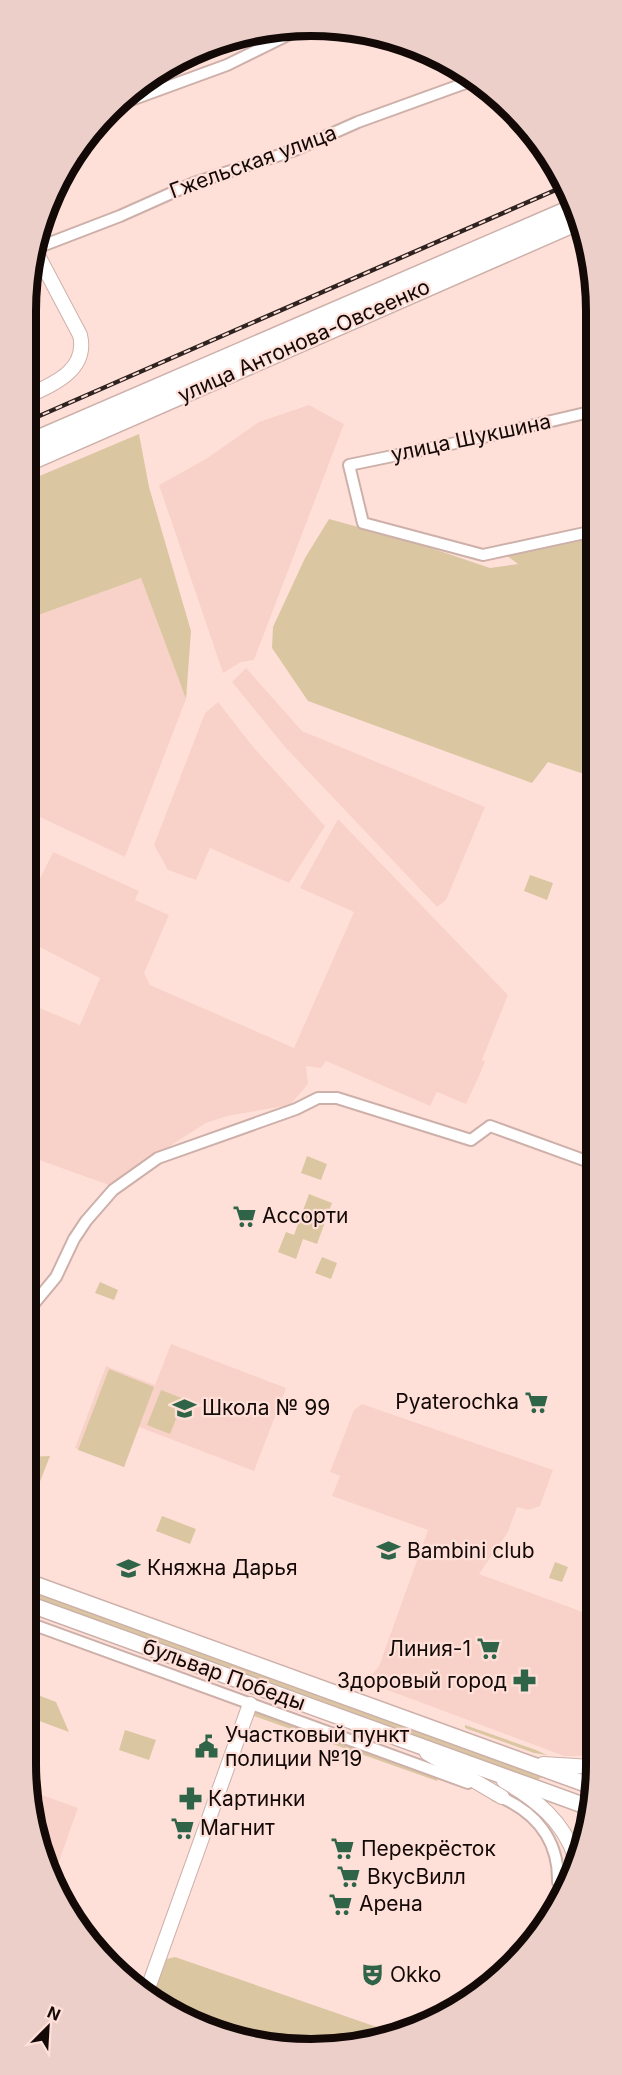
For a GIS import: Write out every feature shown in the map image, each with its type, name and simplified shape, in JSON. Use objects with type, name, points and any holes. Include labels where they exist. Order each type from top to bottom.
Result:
[{"type":"highway","name":"улица Антонова-Овсеенко","points":[[36,458],[386,298],[567,211]]},
{"type":"highway","name":"улица Антонова-Овсеенко","points":[[36,441],[571,224]]},
{"type":"main road","name":"бульвар Победы","points":[[36,1585],[585,1784]]},
{"type":"main road","name":"бульвар Победы","points":[[36,1607],[583,1805]]},
{"type":"street","points":[[139,97],[226,65],[283,38]]},
{"type":"street","name":"Гжельская улица","points":[[44,245],[120,216],[194,183],[295,150],[358,122],[465,83]]},
{"type":"street","points":[[36,392],[58,382],[74,367],[80,357],[80,335],[40,261]]},
{"type":"street","name":"улица Шукшина","points":[[586,413],[349,465],[363,523],[483,555],[586,533]]},
{"type":"street","points":[[36,1301],[56,1277],[80,1230],[113,1190],[159,1158],[296,1109],[318,1098],[337,1098],[471,1140],[490,1126],[586,1161]]},
{"type":"street","points":[[36,1626],[436,1770],[502,1797]]},
{"type":"street","points":[[149,1986],[250,1704]]},
{"type":"street","points":[[407,1741],[527,1811],[547,1834],[558,1861],[558,1882]]},
{"type":"street","points":[[524,1762],[569,1768],[586,1767]]},
{"type":"street","points":[[474,1764],[515,1787],[545,1810],[560,1827],[572,1850]]},
{"type":"shaded area","points":[[309,405],[344,424],[254,660],[241,662],[223,673],[159,485],[206,459],[259,422]]},
{"type":"shaded area","points":[[139,434],[149,487],[191,631],[186,699],[141,578],[36,616],[36,477]]},
{"type":"shaded area","points":[[329,519],[416,543],[490,568],[518,564],[502,552],[586,533],[586,775],[548,762],[532,783],[308,701],[272,648],[273,627],[305,558]]},
{"type":"shaded area","points":[[141,578],[186,699],[125,857],[36,815],[36,616]]},
{"type":"shaded area","points":[[246,668],[302,731],[485,807],[446,900],[437,907],[285,747],[232,682]]},
{"type":"shaded area","points":[[218,702],[254,748],[325,826],[289,883],[210,848],[196,880],[168,870],[154,845],[205,713]]},
{"type":"shaded area","points":[[338,819],[508,995],[482,1060],[485,1061],[480,1074],[466,1104],[437,1092],[430,1106],[326,1061],[321,1068],[306,1066],[308,1084],[290,1105],[227,1116],[206,1123],[109,1185],[36,1159],[36,1006],[80,1025],[100,978],[36,945],[36,887],[53,852],[139,891],[135,900],[169,915],[144,973],[150,985],[294,1048],[354,912],[300,888]]},
{"type":"shaded area","points":[[530,875],[553,883],[547,900],[524,891]]},
{"type":"shaded area","points":[[307,1156],[327,1164],[321,1180],[301,1173]]},
{"type":"shaded area","points":[[309,1194],[332,1203],[317,1244],[303,1239],[296,1259],[278,1252],[286,1232],[294,1235]]},
{"type":"shaded area","points":[[322,1257],[337,1263],[331,1279],[315,1273]]},
{"type":"shaded area","points":[[100,1282],[118,1290],[114,1300],[95,1293]]},
{"type":"shaded area","name":"Школа № 99","points":[[171,1344],[286,1388],[254,1471],[139,1427],[124,1467],[75,1448],[106,1366],[155,1385]]},
{"type":"shaded area","points":[[109,1369],[154,1387],[124,1467],[78,1450]]},
{"type":"shaded area","points":[[161,1390],[184,1399],[170,1434],[147,1425]]},
{"type":"shaded area","points":[[362,1404],[553,1470],[540,1506],[528,1510],[517,1507],[508,1532],[479,1574],[586,1613],[586,1756],[564,1756],[366,1682],[379,1666],[428,1530],[332,1496],[340,1476],[330,1472],[354,1410]]},
{"type":"shaded area","points":[[50,1456],[39,1484],[36,1483],[36,1457]]},
{"type":"shaded area","points":[[162,1516],[196,1529],[190,1544],[156,1531]]},
{"type":"shaded area","points":[[555,1562],[568,1567],[562,1582],[549,1578]]},
{"type":"shaded area","points":[[36,1592],[544,1775],[535,1782],[509,1769],[36,1598]]},
{"type":"shaded area","points":[[36,1694],[56,1702],[69,1732],[36,1720]]},
{"type":"shaded area","points":[[254,1709],[301,1726],[299,1732],[251,1715]]},
{"type":"shaded area","points":[[465,1725],[547,1755],[534,1753],[465,1728]]},
{"type":"shaded area","points":[[310,1729],[439,1775],[437,1781],[307,1735]]},
{"type":"shaded area","points":[[125,1730],[156,1740],[149,1760],[119,1750]]},
{"type":"shaded area","points":[[38,1793],[78,1808],[57,1868],[45,1835]]},
{"type":"shaded area","points":[[175,1957],[384,2029],[347,2037],[311,2039],[275,2037],[240,2030],[189,2011],[153,1989],[163,1960]]},
{"type":"railway","points":[[36,417],[558,189]]},
{"type":"place","name":"Ассорти","points":[[244,1216]]},
{"type":"place","name":"Pyaterochka","points":[[537,1402]]},
{"type":"place","name":"Школа № 99","points":[[184,1408]]},
{"type":"place","name":"Bambini club","points":[[389,1551]]},
{"type":"place","name":"Княжна Дарья","points":[[129,1568]]},
{"type":"place","name":"Линия-1","points":[[489,1649]]},
{"type":"place","name":"Здоровый город","points":[[525,1681]]},
{"type":"place","name":"Участковый пункт полиции №19","points":[[207,1747]]},
{"type":"place","name":"Картинки","points":[[190,1799]]},
{"type":"place","name":"Магнит","points":[[182,1828]]},
{"type":"place","name":"Перекрёсток","points":[[343,1849]]},
{"type":"place","name":"ВкусВилл","points":[[349,1877]]},
{"type":"place","name":"Арена","points":[[341,1904]]},
{"type":"place","name":"Okko","points":[[372,1975]]}]
